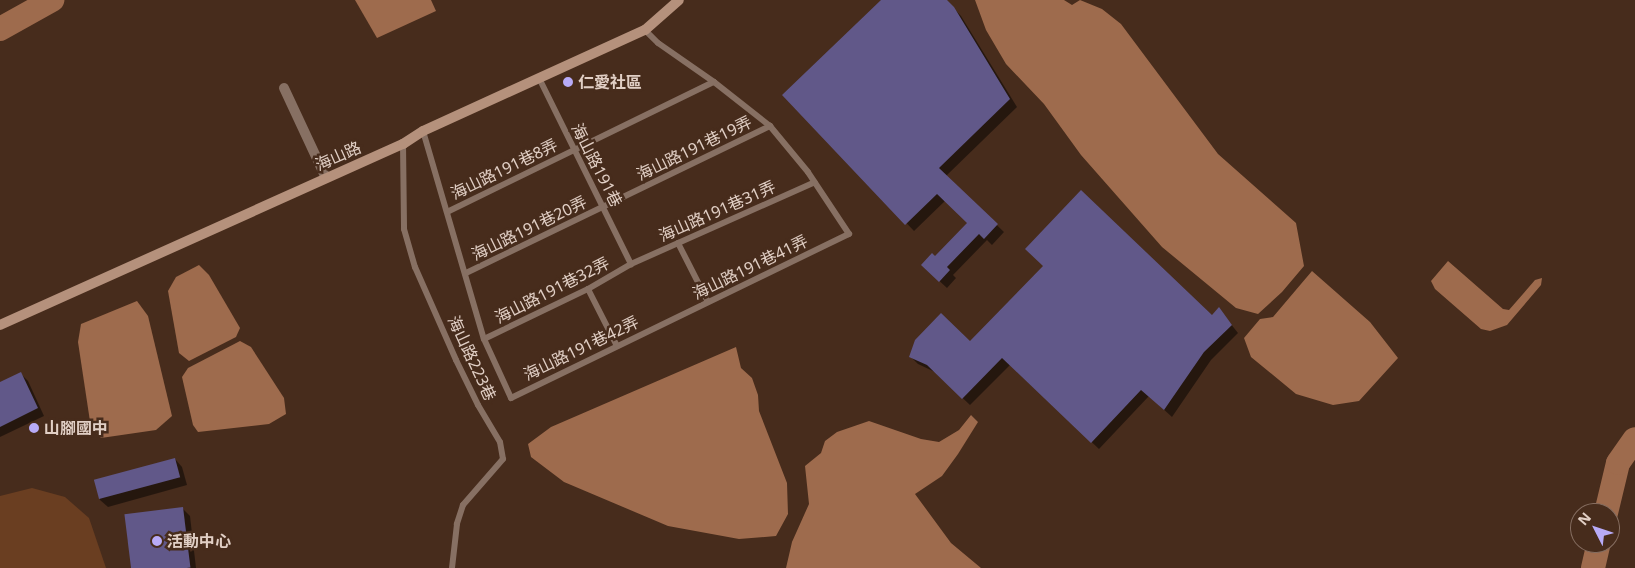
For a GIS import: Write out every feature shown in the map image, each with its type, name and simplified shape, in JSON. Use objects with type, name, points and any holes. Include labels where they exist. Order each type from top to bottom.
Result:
[{"type":"main road","name":"海山路","points":[[0,325],[403,144],[423,132],[645,30],[679,0]]},
{"type":"street","points":[[284,88],[326,178]]},
{"type":"lane","points":[[645,30],[658,43],[714,82],[770,126],[815,182]]},
{"type":"lane","name":"海山路191巷","points":[[539,78],[631,264]]},
{"type":"lane","name":"海山路191巷8弄","points":[[447,212],[714,82]]},
{"type":"lane","name":"海山路191巷19弄","points":[[603,208],[770,126]]},
{"type":"lane","points":[[423,132],[484,339]]},
{"type":"lane","name":"海山路223巷","points":[[403,144],[404,229],[415,267],[460,368],[500,442],[503,459],[463,506],[457,524],[452,568]]},
{"type":"lane","name":"海山路191巷41弄","points":[[664,324],[849,234],[815,182]]},
{"type":"lane","name":"海山路191巷31弄","points":[[631,264],[815,182]]},
{"type":"lane","name":"海山路191巷20弄","points":[[466,274],[603,208]]},
{"type":"lane","points":[[678,243],[708,302]]},
{"type":"lane","name":"海山路191巷32弄","points":[[484,339],[588,289],[631,264]]},
{"type":"lane","points":[[588,289],[618,346]]},
{"type":"lane","name":"海山路191巷42弄","points":[[484,339],[510,398],[664,324]]},
{"type":"shaded area","points":[[355,0],[431,0],[436,11],[377,38]]},
{"type":"shaded area","points":[[975,0],[1064,0],[1072,5],[1080,0],[1102,9],[1121,24],[1218,154],[1296,223],[1304,266],[1282,292],[1258,314],[1236,308],[1162,247],[1081,155],[1044,104],[1006,64],[986,30]]},
{"type":"shaded area","points":[[1448,261],[1503,309],[1509,310],[1535,280],[1542,278],[1541,285],[1507,325],[1490,331],[1481,329],[1435,289],[1431,281]]},
{"type":"shaded area","points":[[199,265],[209,275],[240,328],[236,337],[189,361],[179,353],[168,291],[176,277]]},
{"type":"shaded area","points":[[1312,271],[1370,322],[1398,358],[1359,401],[1333,405],[1296,394],[1251,357],[1244,338],[1260,319],[1273,317]]},
{"type":"shaded area","points":[[137,301],[148,316],[172,416],[156,430],[101,438],[91,428],[78,342],[81,324]]},
{"type":"shaded area","points":[[240,341],[251,347],[284,398],[286,414],[269,424],[198,432],[193,425],[182,377],[188,368]]},
{"type":"shaded area","points":[[736,347],[741,368],[752,378],[758,395],[759,411],[787,483],[788,514],[776,536],[739,539],[668,526],[564,482],[531,457],[528,444],[551,427]]},
{"type":"shaded area","points":[[971,415],[978,422],[958,454],[942,476],[915,494],[951,543],[981,568],[786,568],[792,542],[809,504],[805,466],[821,453],[825,441],[837,432],[869,421],[921,439],[939,442],[959,430]]},
{"type":"shaded area","points":[[32,488],[65,497],[89,518],[106,568],[0,568],[0,496]]},
{"type":"building","points":[[881,0],[947,0],[954,7],[1010,99],[939,168],[998,224],[984,239],[979,234],[947,267],[950,270],[939,282],[921,265],[932,253],[935,256],[967,223],[937,194],[905,225],[782,95]]},
{"type":"building","points":[[1081,190],[1212,315],[1219,307],[1232,325],[1204,352],[1164,410],[1141,390],[1091,443],[1002,358],[962,399],[927,365],[909,357],[915,340],[941,313],[970,341],[1043,266],[1025,249]]},
{"type":"building","points":[[21,372],[38,408],[0,427],[0,382]]},
{"type":"building","points":[[175,458],[180,477],[99,499],[94,480]]},
{"type":"building","name":"活動中心","points":[[183,507],[190,568],[131,568],[124,514]]},
{"type":"waterway","points":[[0,29],[52,0]]},
{"type":"waterway","points":[[1608,503],[1618,463],[1635,439]]},
{"type":"waterway","points":[[1593,568],[1597,553]]},
{"type":"place","name":"仁愛社區","points":[[568,82]]},
{"type":"place","name":"山腳國中","points":[[34,428]]},
{"type":"place","name":"活動中心","points":[[157,541]]}]
